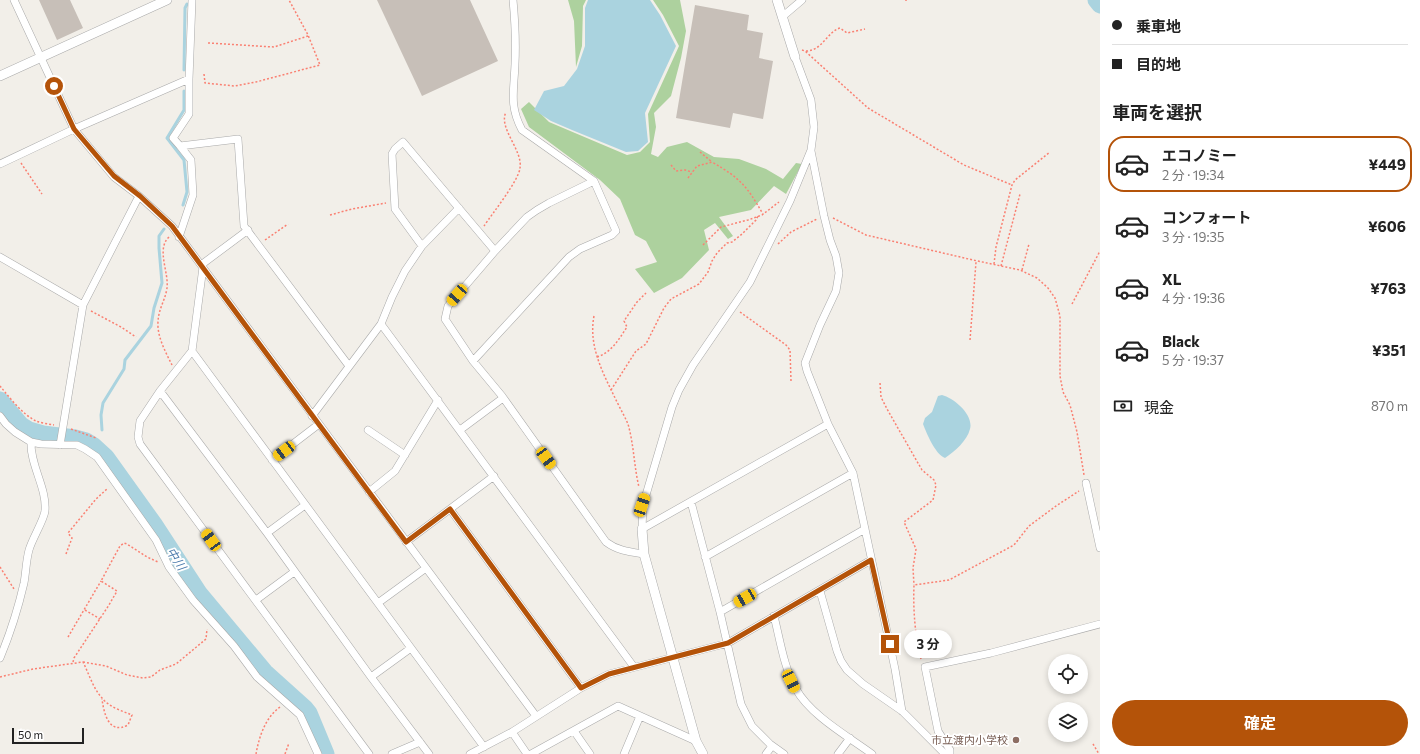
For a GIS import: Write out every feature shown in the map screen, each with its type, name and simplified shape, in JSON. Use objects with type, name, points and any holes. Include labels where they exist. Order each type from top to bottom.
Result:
[{"type":"street","points":[[14,0],[74,129],[114,176],[140,196],[172,226],[536,716]]},
{"type":"street","points":[[0,76],[167,0]]},
{"type":"street","points":[[178,234],[193,195],[191,160],[173,138],[189,114],[192,0]]},
{"type":"street","points":[[473,361],[569,257],[580,249],[612,235],[616,231],[594,181],[522,130],[516,119],[513,107],[516,63],[515,22],[512,0]]},
{"type":"street","points":[[703,754],[696,741],[644,554],[642,505],[672,407],[679,390],[693,365],[750,282],[789,203],[810,150],[814,127],[811,100],[793,53],[777,0]]},
{"type":"street","points":[[782,17],[802,0]]},
{"type":"street","points":[[0,164],[74,129],[189,79]]},
{"type":"street","points":[[180,146],[238,139],[244,226],[350,366]]},
{"type":"street","points":[[422,246],[394,209],[392,154],[394,149],[403,142],[495,251]]},
{"type":"street","points":[[810,150],[824,216],[836,256],[838,273],[836,291],[820,325],[805,363],[828,424],[853,473],[895,669],[902,711]]},
{"type":"street","points":[[594,181],[536,210],[527,217],[495,251],[448,306],[445,319],[446,323],[473,361],[503,398],[606,542],[625,551],[644,554]]},
{"type":"street","points":[[60,445],[82,307],[140,196]]},
{"type":"street","points":[[312,416],[381,324],[402,277],[422,246],[459,208]]},
{"type":"street","points":[[248,230],[202,266],[192,351],[160,390],[140,421],[138,437],[140,444],[369,754]]},
{"type":"street","points":[[0,257],[82,307]]},
{"type":"street","points":[[381,324],[634,667]]},
{"type":"street","points":[[192,351],[484,747]]},
{"type":"street","points":[[160,390],[429,754]]},
{"type":"street","points":[[460,430],[503,398]]},
{"type":"street","points":[[369,492],[395,471],[438,400]]},
{"type":"street","points":[[0,416],[15,432],[31,442],[41,444],[77,445],[97,457],[156,540],[169,567],[194,600],[234,646],[257,677],[300,715],[318,754]]},
{"type":"street","points":[[272,460],[319,424]]},
{"type":"street","points":[[642,529],[828,424]]},
{"type":"street","points":[[368,430],[405,455]]},
{"type":"street","points":[[0,658],[16,616],[24,581],[28,553],[44,512],[43,494],[31,451],[31,442]]},
{"type":"street","points":[[705,557],[853,473]]},
{"type":"street","points":[[406,542],[494,476]]},
{"type":"street","points":[[1086,486],[1100,548]]},
{"type":"street","points":[[691,502],[728,643],[741,704],[752,726],[772,746],[784,754]]},
{"type":"street","points":[[267,533],[305,505]]},
{"type":"street","points":[[450,509],[581,688]]},
{"type":"street","points":[[720,612],[865,528]]},
{"type":"street","points":[[470,754],[512,732],[581,688],[609,674],[728,643],[871,560]]},
{"type":"street","points":[[378,603],[426,568]]},
{"type":"street","points":[[256,600],[294,572]]},
{"type":"street","points":[[820,590],[841,661],[847,670],[863,684],[902,711],[945,754]]},
{"type":"street","points":[[774,616],[788,669],[796,691],[820,716],[872,754]]},
{"type":"street","points":[[950,754],[950,750],[938,731],[925,667],[990,653],[1100,624]]},
{"type":"street","points":[[371,677],[411,648]]},
{"type":"street","points":[[530,754],[618,706],[696,741]]},
{"type":"street","points":[[624,754],[640,716]]},
{"type":"street","points":[[574,730],[590,754]]},
{"type":"street","points":[[512,732],[527,754]]},
{"type":"street","points":[[838,754],[850,738]]},
{"type":"street","points":[[392,754],[420,742]]},
{"type":"street","points":[[766,754],[772,746]]},
{"type":"path","points":[[204,74],[205,83],[235,86],[320,65],[308,35],[289,0]]},
{"type":"path","points":[[793,53],[811,51],[819,46],[835,29],[840,28],[847,33],[865,29]]},
{"type":"path","points":[[208,43],[274,47],[308,35]]},
{"type":"path","points":[[806,51],[868,108],[964,165],[1012,185]]},
{"type":"path","points":[[480,233],[520,172],[520,161],[504,120],[504,115],[508,108],[513,107]]},
{"type":"path","points":[[700,152],[712,162],[741,180],[763,214]]},
{"type":"path","points":[[994,264],[996,246],[1012,185],[1015,180],[1050,152]]},
{"type":"path","points":[[16,156],[42,194]]},
{"type":"path","points":[[688,178],[698,166],[712,162]]},
{"type":"path","points":[[671,166],[676,171],[686,170],[693,172]]},
{"type":"path","points":[[1001,266],[1020,194]]},
{"type":"path","points":[[703,245],[721,227],[748,220],[763,214],[778,202],[783,201],[789,203]]},
{"type":"path","points":[[330,215],[352,209],[394,202]]},
{"type":"path","points":[[770,243],[776,246],[791,232],[828,215],[866,235],[976,261],[1022,270],[1037,278],[1048,288],[1054,298],[1060,316],[1060,376],[1077,432],[1086,486],[1029,526],[1014,545],[997,555],[949,580],[914,585]]},
{"type":"path","points":[[611,390],[636,351],[646,344],[664,308],[671,299],[699,284],[708,272],[717,253],[727,243],[732,242],[742,234],[758,216]]},
{"type":"path","points":[[259,244],[288,224]]},
{"type":"path","points":[[177,370],[173,367],[160,339],[158,319],[159,311],[167,288],[164,259],[165,242],[178,234]]},
{"type":"path","points":[[1022,270],[1029,244]]},
{"type":"path","points":[[1072,304],[1100,251]]},
{"type":"path","points":[[970,340],[976,261]]},
{"type":"path","points":[[597,357],[611,350],[627,328],[624,321],[637,302],[646,293]]},
{"type":"path","points":[[733,306],[786,345],[790,350],[791,381]]},
{"type":"path","points":[[82,307],[136,337]]},
{"type":"path","points":[[594,316],[591,328],[593,344],[611,390],[628,424],[638,487],[642,493],[646,494]]},
{"type":"path","points":[[880,383],[881,397],[887,410],[922,470],[934,480],[936,485],[933,500],[904,522],[916,549],[913,568],[913,597],[918,646],[922,665],[925,667]]},
{"type":"path","points":[[0,386],[31,418],[62,429],[96,438]]},
{"type":"path","points":[[66,554],[72,538],[68,533],[96,498],[115,482]]},
{"type":"path","points":[[68,637],[85,610],[120,546],[124,543],[127,544],[154,562],[160,563]]},
{"type":"path","points":[[0,567],[20,598]]},
{"type":"path","points":[[73,663],[74,658],[109,606],[117,590],[101,581]]},
{"type":"path","points":[[85,610],[100,618]]},
{"type":"path","points":[[0,677],[33,668],[83,662],[106,666],[127,675],[143,678],[151,677],[160,670],[176,664],[206,639],[207,629]]},
{"type":"path","points":[[83,662],[102,699],[132,716],[128,726],[123,728],[111,725],[103,709],[102,699]]},
{"type":"path","points":[[256,754],[260,735],[266,722],[285,701]]},
{"type":"path","points":[[284,754],[289,743]]},
{"type":"path","points":[[1093,744],[1098,754]]},
{"type":"green space","points":[[568,0],[586,0],[583,6],[582,46],[576,67],[574,21]]},
{"type":"green space","points":[[653,0],[680,0],[686,31],[671,96],[654,113],[656,127],[651,154],[658,157],[667,147],[687,142],[714,157],[739,159],[766,169],[783,179],[796,163],[802,164],[786,194],[774,186],[751,210],[719,217],[733,236],[728,239],[715,223],[704,230],[709,250],[682,278],[654,293],[635,269],[657,262],[646,241],[635,235],[620,199],[600,180],[529,127],[521,109],[529,102],[549,122],[627,155],[640,152],[650,142],[648,114],[679,46],[663,15]]},
{"type":"water","points":[[588,0],[650,0],[660,15],[676,46],[645,113],[648,142],[638,151],[626,152],[551,121],[534,110],[544,91],[564,86],[577,69],[585,46],[585,8]]},
{"type":"water","points":[[942,395],[957,403],[962,408],[969,418],[970,424],[970,429],[966,438],[957,449],[945,458],[941,456],[935,448],[923,424],[925,418],[932,412],[938,396]]},
{"type":"building","points":[[39,0],[70,0],[83,28],[57,40]]},
{"type":"building","points":[[377,0],[470,0],[498,61],[422,96]]},
{"type":"building","points":[[695,5],[749,15],[747,30],[763,33],[759,58],[773,61],[763,119],[733,113],[730,128],[676,118]]},
{"type":"waterway","points":[[1096,0],[1100,5]]},
{"type":"waterway","points":[[184,70],[185,8],[187,4]]},
{"type":"waterway","points":[[183,205],[187,192],[184,160],[167,138],[184,110],[184,91]]},
{"type":"waterway","points":[[102,430],[101,415],[103,403],[124,369],[125,360],[151,326],[154,308],[162,283],[159,236],[164,229]]},
{"type":"waterway","name":"中川","points":[[0,400],[21,425],[29,430],[43,434],[86,441],[106,457],[154,524],[199,593],[265,672],[309,713],[326,754]]},
{"type":"place","name":"市立渡内小学校","points":[[1016,740]]},
{"type":"route","points":[[54,86],[74,129],[114,176],[140,196],[172,226],[406,542],[450,509],[581,688],[609,674],[728,643],[871,560],[890,644]]}]
